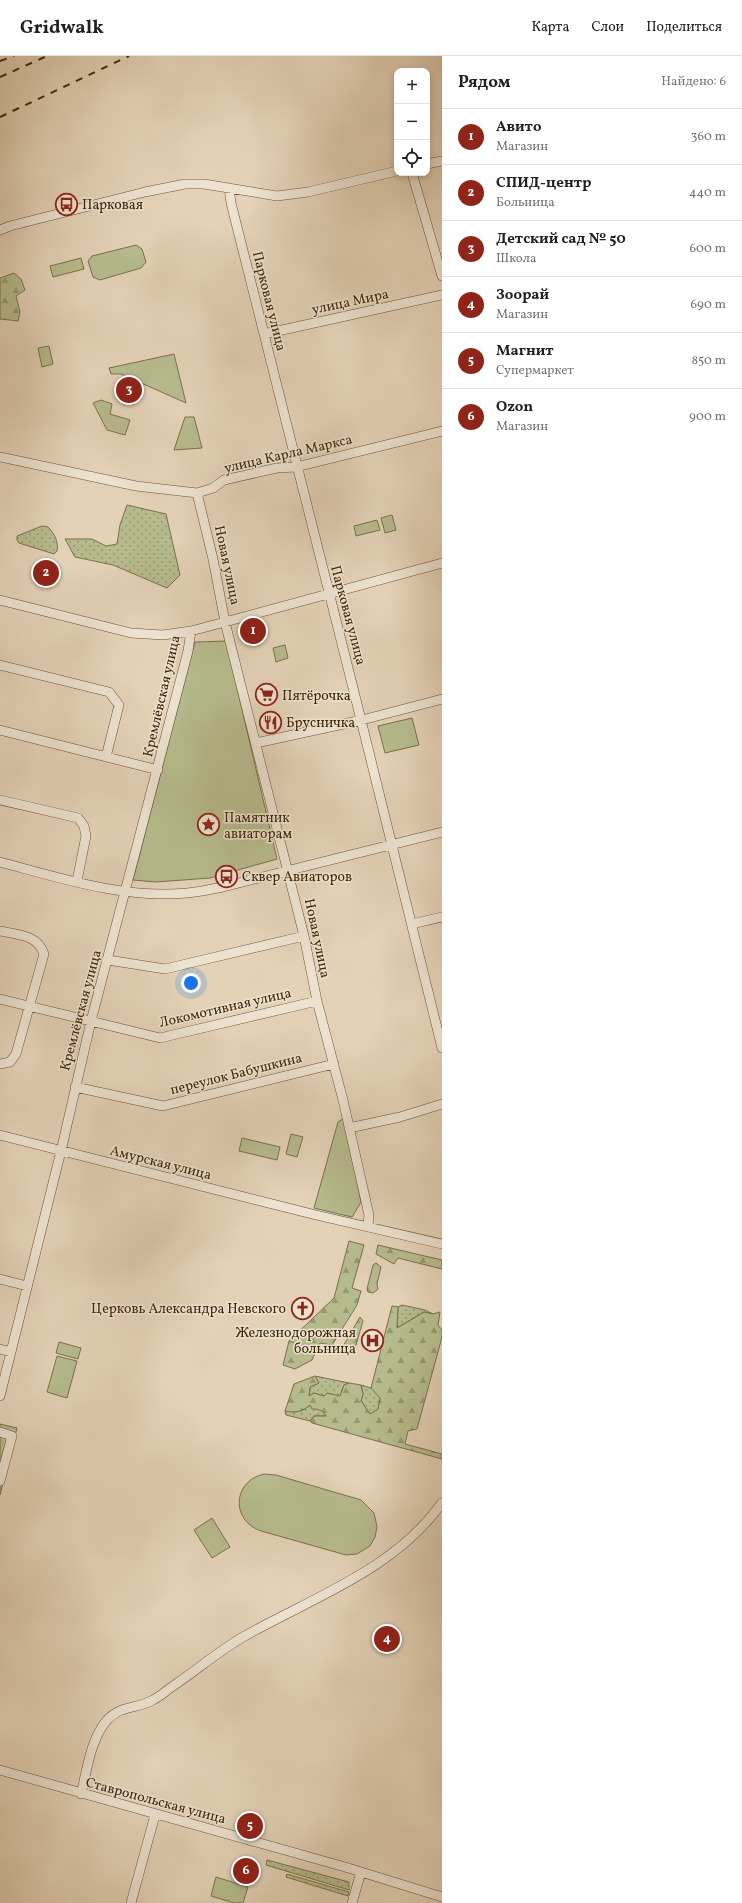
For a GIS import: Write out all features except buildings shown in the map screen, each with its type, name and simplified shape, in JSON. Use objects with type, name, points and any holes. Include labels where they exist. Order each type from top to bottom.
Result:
[{"type":"street","points":[[430,163],[442,161]]},
{"type":"street","points":[[0,230],[10,226],[145,192],[185,184],[204,184],[277,196],[294,194],[394,172]]},
{"type":"street","points":[[413,176],[442,276]]},
{"type":"street","name":"Парковая улица","points":[[229,188],[231,203],[296,466],[362,720],[391,846],[412,924],[442,1048]]},
{"type":"street","name":"улица Мира","points":[[264,334],[442,295]]},
{"type":"street","name":"улица Карла Маркса","points":[[0,457],[136,486],[197,493],[213,488],[224,480],[277,468],[296,466],[442,431]]},
{"type":"street","name":"Новая улица","points":[[197,493],[213,559],[225,622],[304,936],[317,1000],[349,1128],[369,1215],[368,1226]]},
{"type":"street","points":[[0,600],[131,633],[163,635],[191,631],[442,562]]},
{"type":"street","name":"Кремлёвская улица","points":[[0,1396],[26,1286],[61,1151],[91,1021],[158,770],[188,651],[191,631]]},
{"type":"street","points":[[0,665],[109,692],[119,704],[106,757]]},
{"type":"street","points":[[256,743],[362,720],[442,699]]},
{"type":"street","points":[[0,730],[158,770]]},
{"type":"street","points":[[0,800],[78,818],[84,826],[86,836],[77,881]]},
{"type":"street","points":[[0,862],[77,881],[126,891],[150,893],[187,893],[288,871],[442,832]]},
{"type":"street","points":[[412,924],[442,916]]},
{"type":"street","points":[[0,931],[35,939],[41,945],[44,954],[31,1006],[16,1054],[10,1062],[0,1064]]},
{"type":"street","points":[[108,960],[165,969],[304,936]]},
{"type":"street","name":"Локомотивная улица","points":[[0,999],[160,1038],[317,1000]]},
{"type":"street","name":"переулок Бабушкина","points":[[75,1087],[163,1106],[334,1064]]},
{"type":"street","points":[[349,1128],[400,1117],[437,1107],[442,1104]]},
{"type":"street","name":"Амурская улица","points":[[0,1135],[316,1215],[442,1244]]},
{"type":"street","points":[[0,1279],[26,1286]]},
{"type":"street","points":[[0,1349],[11,1352]]},
{"type":"street","points":[[0,1432],[12,1436],[0,1481]]},
{"type":"street","points":[[81,1794],[95,1742],[102,1728],[112,1716],[131,1706],[153,1700],[239,1640],[361,1575],[420,1531],[442,1503]]},
{"type":"street","name":"Ставропольская улица","points":[[0,1770],[361,1872],[442,1897]]},
{"type":"street","points":[[131,1903],[155,1815]]},
{"type":"street","points":[[352,1903],[361,1872]]},
{"type":"green space","points":[[136,245],[142,249],[146,262],[141,268],[100,280],[93,277],[88,261],[92,256]]},
{"type":"green space","points":[[81,258],[84,269],[53,277],[50,266]]},
{"type":"green space","points":[[14,273],[21,279],[25,290],[16,296],[20,312],[18,321],[0,319],[0,278]]},
{"type":"green space","points":[[49,346],[53,364],[42,367],[38,348]]},
{"type":"green space","points":[[174,354],[186,403],[121,374],[111,374],[109,368]]},
{"type":"green space","points":[[101,400],[112,404],[110,414],[130,420],[125,435],[107,430],[93,403]]},
{"type":"green space","points":[[185,417],[194,417],[202,448],[174,450]]},
{"type":"green space","points":[[127,505],[166,514],[180,575],[167,588],[113,565],[75,557],[65,539],[92,539],[106,546],[117,544],[120,525]]},
{"type":"green space","points":[[392,515],[396,530],[385,533],[381,518]]},
{"type":"green space","points":[[377,520],[380,530],[356,536],[354,526]]},
{"type":"green space","points":[[42,526],[48,527],[56,538],[57,551],[54,554],[19,543],[17,540],[17,536]]},
{"type":"green space","name":"Сквер Авиаторов","points":[[226,641],[277,859],[210,878],[156,882],[133,880],[195,642]]},
{"type":"green space","points":[[285,645],[288,658],[276,662],[273,648]]},
{"type":"green space","points":[[412,718],[419,745],[385,753],[378,726]]},
{"type":"green space","points":[[344,1118],[361,1202],[352,1217],[314,1208],[338,1122]]},
{"type":"green space","points":[[291,1134],[303,1137],[297,1157],[286,1154]]},
{"type":"green space","points":[[242,1138],[280,1147],[277,1160],[239,1151]]},
{"type":"green space","points":[[349,1241],[364,1245],[352,1288],[361,1291],[357,1305],[332,1345],[320,1343],[312,1360],[295,1369],[283,1365],[289,1341],[334,1298]]},
{"type":"green space","points":[[378,1245],[442,1260],[442,1269],[398,1258],[394,1264],[376,1254]]},
{"type":"green space","points":[[376,1263],[381,1267],[377,1284],[378,1289],[373,1293],[368,1292],[367,1289],[373,1265]]},
{"type":"green space","points":[[402,1305],[425,1310],[433,1314],[424,1312],[397,1328],[398,1307]]},
{"type":"green space","points":[[392,1306],[398,1307],[397,1328],[424,1312],[433,1314],[440,1312],[438,1325],[442,1330],[442,1337],[417,1429],[408,1431],[405,1444],[442,1454],[442,1459],[312,1423],[310,1421],[314,1416],[326,1416],[320,1410],[312,1409],[310,1405],[298,1411],[285,1411],[294,1384],[315,1376],[319,1383],[310,1387],[309,1396],[314,1393],[324,1396],[327,1393],[340,1396],[344,1385],[349,1383],[361,1385],[363,1394],[361,1401],[370,1414],[378,1409],[380,1398],[371,1388]]},
{"type":"green space","points":[[360,1317],[363,1321],[356,1345],[349,1349],[342,1348]]},
{"type":"green space","points":[[59,1342],[81,1348],[78,1359],[56,1353]]},
{"type":"green space","points":[[57,1356],[77,1361],[67,1398],[47,1392]]},
{"type":"green space","points":[[315,1376],[349,1383],[344,1385],[340,1397],[327,1393],[324,1396],[314,1393],[309,1396],[310,1387],[319,1383]]},
{"type":"green space","points":[[361,1385],[371,1388],[381,1398],[379,1409],[370,1414],[361,1401],[363,1394]]},
{"type":"green space","points":[[310,1405],[324,1412],[326,1416],[314,1416],[310,1421],[286,1415],[285,1411],[298,1411]]},
{"type":"green space","points":[[0,1424],[17,1428],[0,1495]]},
{"type":"green space","points":[[264,1474],[276,1475],[361,1500],[374,1513],[377,1527],[375,1537],[370,1546],[357,1554],[346,1555],[261,1531],[251,1526],[244,1518],[240,1510],[239,1501],[241,1492],[246,1484],[254,1478]]},
{"type":"green space","points":[[212,1518],[230,1547],[212,1558],[194,1530]]},
{"type":"green space","points":[[267,1860],[349,1882],[349,1890],[266,1865]]},
{"type":"green space","points":[[287,1874],[349,1892],[348,1896],[286,1877]]},
{"type":"green space","points":[[216,1877],[248,1887],[243,1903],[234,1903],[211,1896]]},
{"type":"railway","points":[[0,61],[14,56]]},
{"type":"railway","points":[[0,77],[47,56]]},
{"type":"railway","points":[[0,117],[129,56]]},
{"type":"place","name":"Парковая","points":[[67,204]]},
{"type":"place","name":"Детский сад № 50","points":[[129,390]]},
{"type":"place","name":"СПИД-центр","points":[[46,573]]},
{"type":"place","name":"Авито","points":[[253,631]]},
{"type":"place","name":"Пятёрочка","points":[[266,695]]},
{"type":"place","name":"Брусничка","points":[[270,722]]},
{"type":"place","name":"Памятник авиаторам","points":[[208,825]]},
{"type":"place","name":"Сквер Авиаторов","points":[[227,876]]},
{"type":"place","name":"Церковь Александра Невского","points":[[302,1308]]},
{"type":"place","name":"Железнодорожная больница","points":[[372,1340]]},
{"type":"place","name":"Зоорай","points":[[387,1639]]},
{"type":"place","name":"Магнит","points":[[250,1826]]},
{"type":"place","name":"Ozon","points":[[246,1871]]}]
